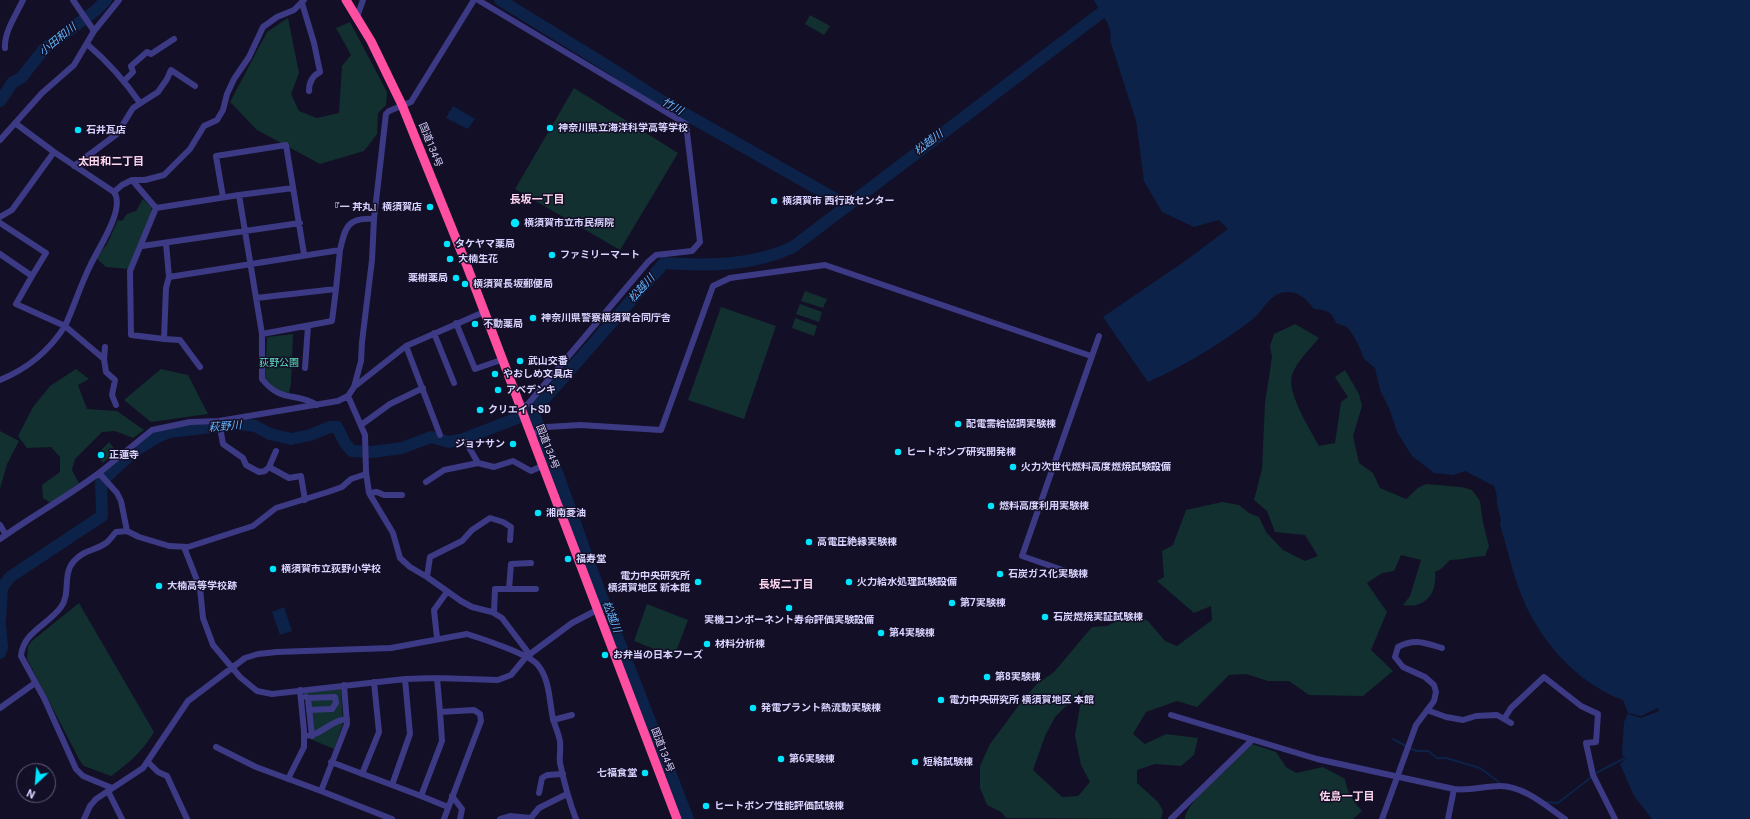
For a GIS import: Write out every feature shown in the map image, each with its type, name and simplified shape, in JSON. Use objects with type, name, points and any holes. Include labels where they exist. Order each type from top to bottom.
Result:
[{"type":"highway","name":"国道134号","points":[[346,0],[371,41],[402,105],[484,312],[676,818]]},
{"type":"street","points":[[5,48],[5,42],[9,30],[23,0]]},
{"type":"street","points":[[73,0],[94,31]]},
{"type":"street","points":[[0,140],[47,88],[74,65],[94,31],[119,0]]},
{"type":"street","points":[[357,17],[363,0]]},
{"type":"street","points":[[0,539],[67,496],[99,473],[152,430],[190,422],[219,423],[338,401],[348,396],[354,386],[361,361],[372,260],[374,219],[386,114],[389,110],[411,102],[474,0]]},
{"type":"street","points":[[478,0],[686,124],[700,242],[692,251],[656,255],[528,404],[522,413]]},
{"type":"street","points":[[303,1],[320,72],[313,77],[309,84],[309,91]]},
{"type":"street","points":[[114,192],[122,185],[132,180],[145,180],[164,175],[190,149],[204,126],[216,120],[223,110],[227,94],[234,79],[248,58],[263,27],[277,17],[294,10],[303,1]]},
{"type":"street","points":[[124,80],[133,72],[131,66],[146,52],[152,54],[174,39]]},
{"type":"street","points":[[87,44],[124,80],[140,103]]},
{"type":"street","points":[[74,166],[117,134],[133,108],[158,92],[171,70],[194,86]]},
{"type":"street","points":[[0,380],[11,375],[39,357],[55,341],[64,326],[90,266],[110,229],[117,199],[114,192],[74,166],[15,123]]},
{"type":"street","points":[[223,197],[216,156],[286,145],[304,254]]},
{"type":"street","points":[[0,216],[12,210],[54,152]]},
{"type":"street","points":[[132,180],[156,208]]},
{"type":"street","points":[[156,208],[223,197],[293,188]]},
{"type":"street","points":[[239,195],[262,334],[262,379],[276,394],[311,401],[317,405]]},
{"type":"street","points":[[156,208],[142,246],[130,271],[131,335],[180,340],[200,367]]},
{"type":"street","points":[[262,334],[332,321],[340,250],[346,230],[359,218],[374,219]]},
{"type":"street","points":[[0,223],[46,253],[16,304],[64,326],[104,359]]},
{"type":"street","points":[[142,246],[300,223]]},
{"type":"street","points":[[164,339],[166,288],[169,277],[166,243]]},
{"type":"street","points":[[169,277],[304,254],[340,250]]},
{"type":"street","points":[[0,254],[32,276]]},
{"type":"street","points":[[531,435],[547,427],[580,425],[661,430],[713,286],[730,278],[825,265],[1091,356]]},
{"type":"street","points":[[256,298],[336,289]]},
{"type":"street","points":[[354,386],[406,346],[484,312]]},
{"type":"street","points":[[456,323],[475,369],[501,360]]},
{"type":"street","points":[[305,368],[308,326]]},
{"type":"street","points":[[434,333],[454,383]]},
{"type":"street","points":[[1080,576],[1022,556],[1099,336]]},
{"type":"street","points":[[406,346],[440,435]]},
{"type":"street","points":[[105,347],[104,359],[106,372],[115,380],[112,395],[116,405]]},
{"type":"street","points":[[361,424],[390,404],[423,388]]},
{"type":"street","points":[[348,396],[361,424],[364,435],[366,474],[369,492],[393,533],[400,558],[410,567],[428,577],[447,592],[472,607],[494,613],[502,618],[528,656]]},
{"type":"street","points":[[219,423],[223,444],[243,458],[246,465],[259,472],[265,471],[269,467],[276,451]]},
{"type":"street","points":[[466,442],[478,463]]},
{"type":"street","points":[[426,482],[444,470],[478,463],[494,467],[513,462],[530,471],[542,466]]},
{"type":"street","points":[[269,467],[289,478],[301,476],[305,500]]},
{"type":"street","points":[[99,473],[117,493],[121,501],[127,531]]},
{"type":"street","points":[[122,819],[110,789],[83,776],[76,769],[21,656],[22,646],[31,634],[62,605],[68,572],[74,561],[85,551],[106,543],[116,532],[127,531],[139,538],[169,546],[184,547],[253,526],[276,508],[286,503],[305,500],[335,489],[351,479],[366,474]]},
{"type":"street","points":[[369,492],[377,492],[384,495],[402,495]]},
{"type":"street","points":[[428,577],[430,557],[462,541],[472,530],[490,518],[503,522],[511,527],[510,540]]},
{"type":"street","points":[[0,525],[6,534]]},
{"type":"street","points":[[184,547],[200,588],[203,618],[213,645],[240,677],[257,691],[272,694],[300,693],[344,685],[405,679],[437,678],[498,680],[511,674],[528,656],[572,623],[597,610]]},
{"type":"street","points":[[509,589],[510,564],[531,562]]},
{"type":"street","points":[[494,613],[495,589],[536,589]]},
{"type":"street","points":[[437,638],[434,610],[447,592]]},
{"type":"street","points":[[84,819],[90,806],[110,789],[137,774],[148,762],[188,701],[232,666],[245,658],[258,654],[391,648],[437,638],[466,634],[528,656],[536,662],[543,673],[547,684],[553,720],[560,741],[560,762],[567,794],[576,819]]},
{"type":"street","points":[[1382,819],[1416,725],[1434,701],[1436,692],[1434,685],[1425,677],[1403,667],[1395,657],[1398,647],[1409,641],[1420,642],[1442,648]]},
{"type":"street","points":[[1504,719],[1511,708],[1544,677],[1581,706],[1598,714],[1596,742],[1586,744],[1593,775],[1615,819]]},
{"type":"street","points":[[421,796],[442,741],[437,678]]},
{"type":"street","points":[[392,785],[410,734],[405,679]]},
{"type":"street","points":[[362,774],[379,732],[374,682]]},
{"type":"street","points":[[0,708],[35,684]]},
{"type":"street","points":[[321,791],[347,724],[344,685]]},
{"type":"street","points":[[300,693],[308,698],[335,697],[336,704],[332,709]]},
{"type":"street","points":[[288,779],[304,747],[300,693]]},
{"type":"street","points":[[308,698],[312,736]]},
{"type":"street","points":[[309,710],[332,709],[338,714],[336,720]]},
{"type":"street","points":[[440,712],[474,710],[480,714],[481,721],[444,819]]},
{"type":"street","points":[[1428,710],[1446,717],[1463,720],[1487,714],[1497,715],[1511,723]]},
{"type":"street","points":[[553,720],[572,715]]},
{"type":"street","points":[[1171,715],[1341,765],[1454,789],[1468,790],[1501,786],[1520,790],[1565,819]]},
{"type":"street","points":[[304,736],[312,736],[336,720],[347,719]]},
{"type":"street","points":[[1171,819],[1252,740]]},
{"type":"street","points":[[216,747],[256,766],[392,819]]},
{"type":"street","points":[[148,762],[158,772],[167,776],[187,819]]},
{"type":"street","points":[[332,762],[421,796],[448,808]]},
{"type":"street","points":[[539,793],[542,778],[547,775],[563,774]]},
{"type":"street","points":[[1448,819],[1454,789]]},
{"type":"street","points":[[500,819],[510,816],[530,818],[539,808],[567,794]]},
{"type":"street","points":[[452,796],[462,809],[460,819]]},
{"type":"green space","points":[[810,15],[830,26],[824,35],[805,24]]},
{"type":"green space","points":[[288,18],[299,73],[291,94],[299,111],[317,118],[339,113],[342,66],[351,55],[336,28],[350,22],[387,92],[386,105],[378,113],[377,134],[364,151],[320,164],[257,130],[230,102],[267,32]]},
{"type":"green space","points":[[574,88],[678,153],[620,250],[515,189]]},
{"type":"green space","points":[[143,199],[151,207],[152,212],[129,269],[106,267],[96,258],[107,244],[118,220],[122,221],[127,214],[136,211]]},
{"type":"green space","points":[[805,291],[827,299],[823,308],[801,301]]},
{"type":"green space","points":[[800,304],[822,312],[819,322],[796,314]]},
{"type":"green space","points":[[721,307],[776,326],[744,419],[688,400]]},
{"type":"green space","points":[[795,318],[817,326],[814,336],[792,328]]},
{"type":"green space","points":[[1295,324],[1319,338],[1297,365],[1292,375],[1291,382],[1300,411],[1319,446],[1335,443],[1341,402],[1348,397],[1335,377],[1345,370],[1359,394],[1362,406],[1353,436],[1359,463],[1373,473],[1380,488],[1406,499],[1418,488],[1426,484],[1461,487],[1472,490],[1480,501],[1483,523],[1489,546],[1485,556],[1450,560],[1441,569],[1435,572],[1434,587],[1428,598],[1424,602],[1411,606],[1403,605],[1410,596],[1421,560],[1401,555],[1394,571],[1382,573],[1367,583],[1387,612],[1371,650],[1393,671],[1363,696],[1309,695],[1289,681],[1268,681],[1246,674],[1229,675],[1197,707],[1177,701],[1146,712],[1133,734],[1145,744],[1166,734],[1198,738],[1194,755],[1181,766],[1155,764],[1137,770],[1137,783],[1158,802],[1163,811],[1161,819],[1006,818],[1001,812],[987,805],[980,788],[980,766],[990,744],[1022,701],[1036,685],[1054,672],[1092,627],[1107,626],[1132,613],[1148,621],[1165,641],[1177,646],[1212,620],[1211,606],[1194,613],[1157,581],[1164,577],[1162,551],[1173,545],[1186,510],[1222,502],[1239,505],[1249,513],[1259,517],[1266,532],[1283,550],[1305,561],[1318,556],[1305,535],[1275,532],[1267,511],[1254,500],[1262,469],[1265,403],[1272,357],[1270,346],[1274,334]],"holes":[[[1083,689],[1075,735],[1081,765],[1090,782],[1078,796],[1062,797],[1033,770],[1045,736],[1055,717]]]},
{"type":"green space","name":"荻野公園","points":[[293,334],[291,383],[289,393],[277,391],[265,378],[267,337]]},
{"type":"green space","points":[[76,369],[89,379],[78,385],[87,409],[117,411],[144,430],[133,438],[115,431],[102,432],[75,459],[72,470],[79,483],[51,503],[43,498],[42,485],[60,472],[60,457],[51,447],[27,448],[18,436],[33,407],[50,386]]},
{"type":"green space","points":[[161,369],[188,375],[208,414],[151,422],[124,400]]},
{"type":"green space","points":[[0,431],[19,441],[7,464],[0,489]]},
{"type":"green space","points":[[109,442],[116,451],[103,463],[96,455]]},
{"type":"green space","points":[[79,603],[154,732],[135,756],[111,776],[84,766],[80,761],[27,659],[28,646],[33,640]]},
{"type":"green space","points":[[647,604],[688,620],[674,657],[634,641]]},
{"type":"green space","points":[[341,689],[343,724],[334,749],[310,739],[304,693]]},
{"type":"green space","points":[[1252,744],[1276,752],[1286,767],[1296,773],[1323,767],[1345,779],[1351,796],[1362,811],[1353,819],[1185,819],[1187,812],[1202,792]]},
{"type":"water","points":[[1094,0],[1750,0],[1750,819],[1652,819],[1634,796],[1620,764],[1627,758],[1627,756],[1623,757],[1622,752],[1624,722],[1628,714],[1641,718],[1659,711],[1658,708],[1641,716],[1628,713],[1623,700],[1606,693],[1576,672],[1550,645],[1539,629],[1522,597],[1500,524],[1501,518],[1494,486],[1465,471],[1453,475],[1434,473],[1412,456],[1397,432],[1389,408],[1380,390],[1375,368],[1364,359],[1362,352],[1348,328],[1336,323],[1333,316],[1328,312],[1314,309],[1306,300],[1295,293],[1281,293],[1271,298],[1253,319],[1228,337],[1202,354],[1148,382],[1103,317],[1185,261],[1228,229],[1219,220],[1194,227],[1162,212],[1144,181],[1136,121],[1110,40],[1111,35],[1108,24]]},
{"type":"water","points":[[453,106],[475,119],[468,129],[446,118]]},
{"type":"water","points":[[284,607],[292,631],[280,635],[272,612]]},
{"type":"waterway","name":"小田和川","points":[[0,101],[13,82],[21,78],[44,49],[95,11],[106,0]]},
{"type":"waterway","name":"竹川","points":[[500,0],[657,98],[848,206]]},
{"type":"waterway","name":"松越川","points":[[688,819],[599,590],[559,478],[533,412],[664,263],[730,263],[762,258],[793,247],[1101,13]]},
{"type":"waterway","name":"萩野川","points":[[0,621],[2,588],[10,577],[102,516],[101,482],[141,447],[169,432],[238,424],[255,426],[270,434],[291,439],[310,435],[330,427],[337,427],[345,443],[352,451],[372,452],[402,448],[431,437],[449,442],[463,439],[533,412]]},
{"type":"waterway","name":"萩野川","points":[[0,626],[2,647],[0,653]]},
{"type":"waterway","points":[[1393,739],[1406,746]]},
{"type":"waterway","points":[[1410,748],[1416,751],[1428,751],[1437,758],[1446,758],[1480,768],[1499,782]]},
{"type":"waterway","points":[[1545,802],[1558,803],[1598,772],[1627,757]]},
{"type":"place","name":"神奈川県立海洋科学高等学校","points":[[550,128]]},
{"type":"place","name":"石井瓦店","points":[[78,130]]},
{"type":"place","name":"横須賀市 西行政センター","points":[[774,201]]},
{"type":"place","name":"『一 丼丸』横須賀店","points":[[430,207]]},
{"type":"place","name":"横須賀市立市民病院","points":[[515,223]]},
{"type":"place","name":"タケヤマ薬局","points":[[447,244]]},
{"type":"place","name":"ファミリーマート","points":[[552,255]]},
{"type":"place","name":"大楠生花","points":[[450,259]]},
{"type":"place","name":"薬樹薬局","points":[[456,278]]},
{"type":"place","name":"横須賀長坂郵便局","points":[[465,284]]},
{"type":"place","name":"神奈川県警察横須賀合同庁舎","points":[[533,318]]},
{"type":"place","name":"不動薬局","points":[[475,324]]},
{"type":"place","name":"武山交番","points":[[520,361]]},
{"type":"place","name":"やおしめ文具店","points":[[495,374]]},
{"type":"place","name":"アベデンキ","points":[[498,390]]},
{"type":"place","name":"クリエイトSD","points":[[480,410]]},
{"type":"place","name":"配電需給協調実験棟","points":[[958,424]]},
{"type":"place","name":"ジョナサン","points":[[513,444]]},
{"type":"place","name":"ヒートポンプ研究開発棟","points":[[898,452]]},
{"type":"place","name":"正蓮寺","points":[[101,455]]},
{"type":"place","name":"火力次世代燃料高度燃焼試験設備","points":[[1013,467]]},
{"type":"place","name":"燃料高度利用実験棟","points":[[991,506]]},
{"type":"place","name":"湘南菱油","points":[[538,513]]},
{"type":"place","name":"高電圧絶縁実験棟","points":[[809,542]]},
{"type":"place","name":"福寿堂","points":[[568,559]]},
{"type":"place","name":"横須賀市立荻野小学校","points":[[273,569]]},
{"type":"place","name":"石炭ガス化実験棟","points":[[1000,574]]},
{"type":"place","name":"電力中央研究所 横須賀地区 新本館","points":[[698,582]]},
{"type":"place","name":"火力給水処理試験設備","points":[[849,582]]},
{"type":"place","name":"大楠高等学校跡","points":[[159,586]]},
{"type":"place","name":"第7実験棟","points":[[952,603]]},
{"type":"place","name":"実機コンポーネント寿命評価実験設備","points":[[789,608]]},
{"type":"place","name":"石炭燃焼実証試験棟","points":[[1045,617]]},
{"type":"place","name":"第4実験棟","points":[[881,633]]},
{"type":"place","name":"材料分析棟","points":[[707,644]]},
{"type":"place","name":"お弁当の日本フーズ","points":[[605,655]]},
{"type":"place","name":"第8実験棟","points":[[987,677]]},
{"type":"place","name":"電力中央研究所 横須賀地区 本館","points":[[941,700]]},
{"type":"place","name":"発電プラント熱流動実験棟","points":[[753,708]]},
{"type":"place","name":"第6実験棟","points":[[781,759]]},
{"type":"place","name":"短絡試験棟","points":[[915,762]]},
{"type":"place","name":"七福食堂","points":[[645,773]]},
{"type":"place","name":"ヒートポンプ性能評価試験棟","points":[[706,806]]},
{"type":"district","name":"太田和二丁目","points":[[111,162]]},
{"type":"district","name":"長坂一丁目","points":[[537,200]]},
{"type":"district","name":"長坂二丁目","points":[[786,585]]},
{"type":"district","name":"佐島一丁目","points":[[1347,797]]}]
